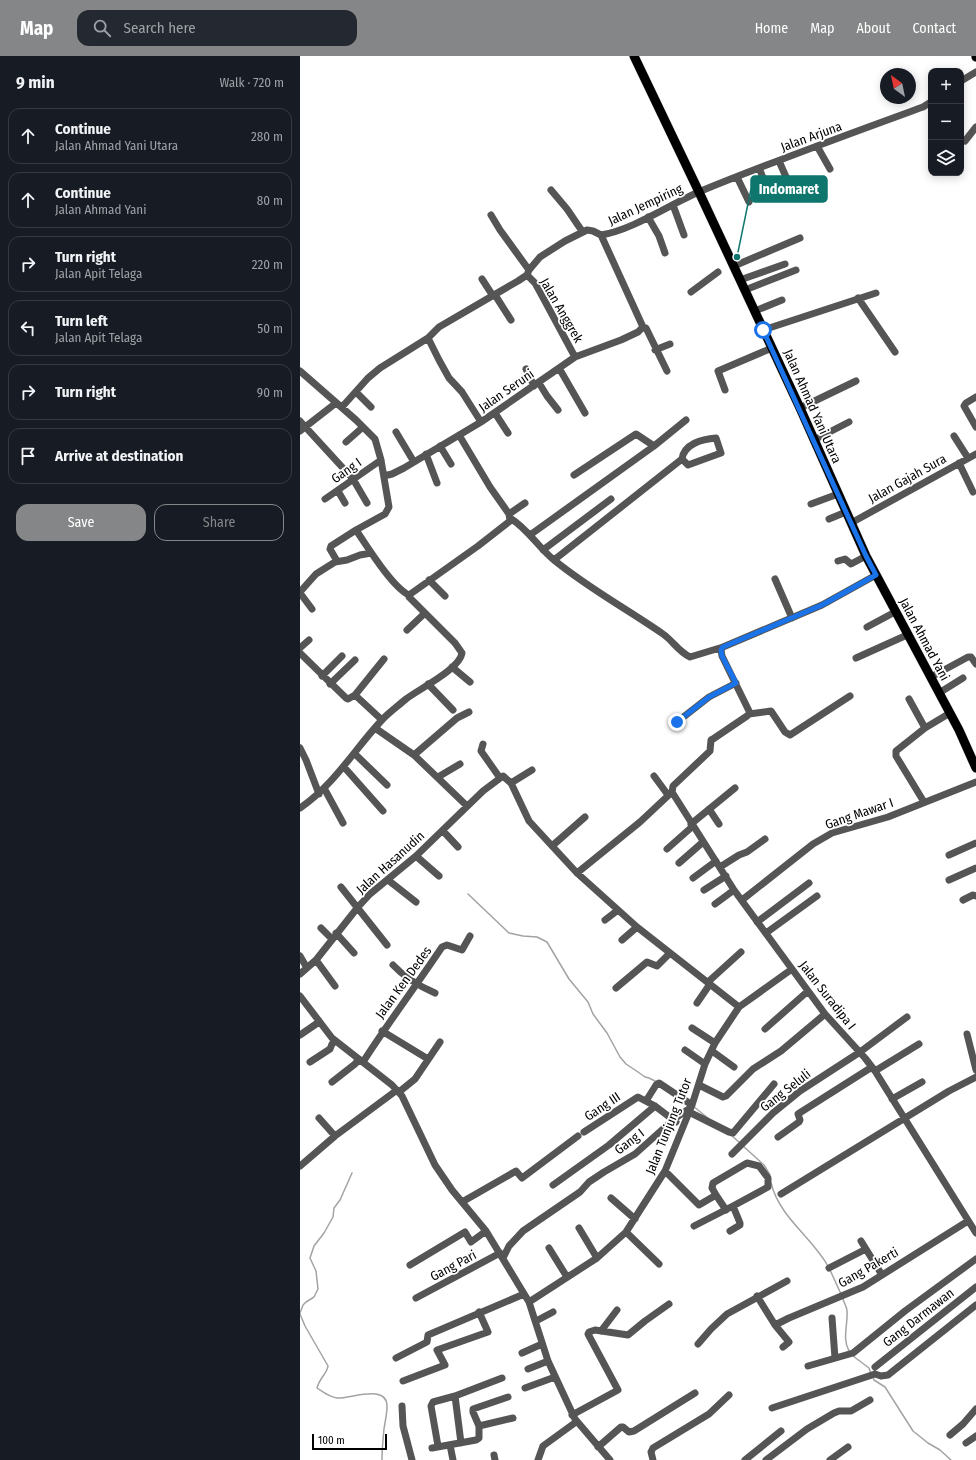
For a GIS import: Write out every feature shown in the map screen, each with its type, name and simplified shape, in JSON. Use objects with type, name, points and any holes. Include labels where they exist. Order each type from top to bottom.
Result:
[{"type":"main road","name":"Jalan Ahmad Yani Utara","points":[[634,56],[800,408],[851,523]]},
{"type":"main road","name":"Jalan Ahmad Yani","points":[[851,523],[866,556],[950,713],[976,768]]},
{"type":"street","points":[[964,79],[976,72]]},
{"type":"street","name":"Jalan Arjuna","points":[[699,192],[928,104]]},
{"type":"street","points":[[965,140],[976,127]]},
{"type":"street","points":[[817,146],[830,169]]},
{"type":"street","points":[[779,161],[790,186]]},
{"type":"street","points":[[759,168],[769,192]]},
{"type":"street","points":[[737,177],[749,202]]},
{"type":"street","points":[[551,190],[567,209],[582,231]]},
{"type":"street","name":"Jalan Jempiring","points":[[601,235],[616,232],[699,192]]},
{"type":"street","points":[[672,205],[684,235]]},
{"type":"street","name":"Jalan Anggrek","points":[[491,215],[535,283],[575,357]]},
{"type":"street","points":[[646,218],[659,236],[665,253]]},
{"type":"street","points":[[302,429],[356,392],[368,378],[380,368],[428,338],[439,327],[494,295],[528,272],[540,257],[582,231],[590,230],[601,235],[643,327],[646,328],[666,372]]},
{"type":"street","points":[[734,266],[800,238]]},
{"type":"street","points":[[740,280],[785,264]]},
{"type":"street","points":[[745,290],[796,270]]},
{"type":"street","points":[[691,292],[718,272]]},
{"type":"street","points":[[482,279],[511,320]]},
{"type":"street","points":[[763,330],[876,293]]},
{"type":"street","points":[[858,298],[895,352]]},
{"type":"street","points":[[754,311],[782,300]]},
{"type":"street","name":"Jalan Seruni","points":[[384,476],[392,474],[414,462],[481,422],[575,357],[621,340],[638,332],[643,327]]},
{"type":"street","points":[[428,338],[438,360],[449,378],[462,392],[481,422]]},
{"type":"street","points":[[655,350],[670,344]]},
{"type":"street","points":[[725,390],[718,371],[772,348]]},
{"type":"street","points":[[559,368],[585,413]]},
{"type":"street","points":[[526,369],[536,384],[558,410]]},
{"type":"street","points":[[300,372],[363,426],[375,439],[381,460],[389,501],[387,512],[331,546],[330,549],[337,561]]},
{"type":"street","points":[[800,408],[856,381]]},
{"type":"street","points":[[356,392],[371,407]]},
{"type":"street","points":[[976,397],[966,403],[964,407],[976,427]]},
{"type":"street","points":[[495,413],[508,433]]},
{"type":"street","points":[[530,535],[654,446],[686,420]]},
{"type":"street","points":[[300,421],[302,429],[332,454],[353,479],[367,503]]},
{"type":"street","points":[[814,440],[849,422]]},
{"type":"street","points":[[346,442],[363,426]]},
{"type":"street","points":[[396,432],[414,462]]},
{"type":"street","points":[[574,475],[636,434],[654,446]]},
{"type":"street","points":[[459,435],[490,488],[510,516],[543,550],[554,560],[603,596],[662,634],[690,657],[723,647],[822,605],[876,575]]},
{"type":"street","points":[[954,436],[968,458]]},
{"type":"street","points":[[554,560],[682,459],[683,454],[688,448],[707,439],[716,438],[721,453],[688,465],[682,459]]},
{"type":"street","points":[[440,446],[451,464]]},
{"type":"street","points":[[426,454],[437,483]]},
{"type":"street","name":"Jalan Gajah Sura","points":[[851,523],[976,454]]},
{"type":"street","name":"Gang I","points":[[325,499],[381,460]]},
{"type":"street","points":[[959,463],[973,492]]},
{"type":"street","points":[[338,491],[345,503]]},
{"type":"street","points":[[811,504],[838,494]]},
{"type":"street","points":[[543,550],[611,499]]},
{"type":"street","points":[[409,594],[509,523],[510,516],[525,504]]},
{"type":"street","points":[[829,519],[846,512]]},
{"type":"street","points":[[300,808],[321,791],[344,767],[382,720],[408,698],[452,667],[461,658],[461,651],[409,597],[409,594],[401,589],[383,570],[356,530]]},
{"type":"street","points":[[312,609],[300,592],[316,574],[337,561],[347,560],[371,553]]},
{"type":"street","points":[[838,561],[845,559],[851,564],[866,556]]},
{"type":"street","points":[[775,579],[792,618]]},
{"type":"street","points":[[429,580],[445,596]]},
{"type":"street","points":[[867,627],[896,612]]},
{"type":"street","points":[[407,630],[425,613]]},
{"type":"street","points":[[856,658],[908,635]]},
{"type":"street","points":[[300,648],[309,640]]},
{"type":"street","points":[[723,647],[721,650],[722,656],[750,711],[749,714]]},
{"type":"street","points":[[300,653],[330,684],[348,699],[356,695],[384,659]]},
{"type":"street","points":[[322,676],[342,656]]},
{"type":"street","points":[[930,677],[968,657],[971,657],[976,664]]},
{"type":"street","points":[[330,684],[355,660]]},
{"type":"street","points":[[452,667],[470,682]]},
{"type":"street","points":[[939,693],[963,678]]},
{"type":"street","points":[[677,722],[709,697],[736,683]]},
{"type":"street","points":[[428,684],[453,710]]},
{"type":"street","points":[[356,695],[382,720]]},
{"type":"street","points":[[577,873],[640,822],[670,794],[673,786],[710,751],[713,738],[749,714],[771,711],[785,732],[790,735],[850,696]]},
{"type":"street","points":[[909,699],[925,728]]},
{"type":"street","points":[[414,754],[457,718],[469,712]]},
{"type":"street","points":[[924,802],[896,753],[898,748],[925,728],[950,713]]},
{"type":"street","points":[[375,728],[414,754],[467,806]]},
{"type":"street","points":[[483,744],[482,751],[502,777],[511,783],[529,821],[577,873],[637,927],[739,1007],[792,968]]},
{"type":"street","points":[[301,753],[321,791],[343,823]]},
{"type":"street","points":[[355,754],[386,786]]},
{"type":"street","points":[[438,777],[460,764]]},
{"type":"street","points":[[344,767],[383,811]]},
{"type":"street","points":[[511,783],[532,770]]},
{"type":"street","name":"Jalan Suradipa I","points":[[654,776],[670,794],[734,890],[825,1014],[860,1052],[873,1069],[976,1234]]},
{"type":"street","name":"Jalan Hasanudin","points":[[300,974],[316,960],[334,936],[370,894],[416,856],[483,791],[502,777]]},
{"type":"street","name":"Gang Mawar I","points":[[742,900],[813,844],[832,833],[848,827],[888,817],[976,782]]},
{"type":"street","points":[[666,849],[709,809],[735,788]]},
{"type":"street","points":[[709,809],[720,824]]},
{"type":"street","points":[[552,846],[585,817]]},
{"type":"street","points":[[442,831],[458,847]]},
{"type":"street","points":[[693,878],[718,864],[748,852],[764,839]]},
{"type":"street","points":[[679,863],[703,842]]},
{"type":"street","points":[[949,855],[976,842]]},
{"type":"street","points":[[416,856],[439,876]]},
{"type":"street","points":[[950,880],[976,868]]},
{"type":"street","points":[[704,890],[726,876]]},
{"type":"street","points":[[388,880],[416,902]]},
{"type":"street","points":[[758,922],[809,883]]},
{"type":"street","points":[[341,887],[387,944]]},
{"type":"street","points":[[715,904],[734,890]]},
{"type":"street","points":[[963,900],[973,895],[976,896]]},
{"type":"street","points":[[766,933],[817,896]]},
{"type":"street","points":[[605,920],[618,910]]},
{"type":"street","points":[[622,940],[637,927]]},
{"type":"street","points":[[321,928],[334,936],[354,953]]},
{"type":"street","name":"Jalan Ken Dedes","points":[[332,1082],[361,1060],[417,985],[442,947],[447,945],[462,950],[470,936]]},
{"type":"street","points":[[697,1003],[709,983],[741,952]]},
{"type":"street","points":[[616,988],[647,962],[657,966],[670,953]]},
{"type":"street","points":[[300,956],[307,968]]},
{"type":"street","points":[[316,960],[335,986]]},
{"type":"street","points":[[393,965],[401,974],[417,985],[435,993]]},
{"type":"street","points":[[765,1029],[808,991]]},
{"type":"street","points":[[301,998],[336,1041],[398,1091],[412,1115],[435,1165],[452,1190],[486,1231],[529,1302],[548,1361],[576,1422],[610,1460]]},
{"type":"street","name":"Jalan Tunjung Tutor","points":[[529,1302],[597,1258],[626,1232],[666,1171],[699,1085],[705,1064],[716,1042],[739,1007]]},
{"type":"street","points":[[699,1085],[723,1097],[726,1096],[753,1069],[781,1051],[825,1014]]},
{"type":"street","name":"Gang Seluli","points":[[732,1154],[773,1113],[800,1091],[860,1052],[908,1017]]},
{"type":"street","points":[[300,1035],[319,1022]]},
{"type":"street","points":[[692,1028],[716,1042]]},
{"type":"street","points":[[382,1031],[428,1059]]},
{"type":"street","points":[[967,1034],[976,1070]]},
{"type":"street","points":[[310,1062],[330,1050],[332,1044],[336,1041]]},
{"type":"street","points":[[301,1164],[335,1136],[415,1079],[440,1042]]},
{"type":"street","points":[[778,1136],[799,1122],[800,1120],[798,1114],[801,1112],[873,1069],[919,1044]]},
{"type":"street","points":[[685,1050],[705,1064]]},
{"type":"street","points":[[712,1051],[734,1067]]},
{"type":"street","points":[[781,1194],[949,1091],[976,1077]]},
{"type":"street","points":[[892,1099],[922,1082]]},
{"type":"street","points":[[683,1126],[646,1101],[656,1085],[659,1083],[690,1108],[733,1133],[774,1084]]},
{"type":"street","name":"Gang III","points":[[462,1202],[516,1172],[522,1178],[581,1134],[634,1099],[638,1097],[646,1101]]},
{"type":"street","points":[[553,1186],[609,1145],[654,1106]]},
{"type":"street","name":"Gang I","points":[[502,1256],[523,1231],[580,1192],[589,1182],[635,1154],[673,1120],[690,1108]]},
{"type":"street","points":[[319,1118],[335,1136]]},
{"type":"street","points":[[694,1226],[726,1210],[768,1187],[768,1178],[759,1166],[747,1163],[712,1183],[712,1188],[726,1210]]},
{"type":"street","points":[[666,1171],[696,1204],[700,1205],[716,1195]]},
{"type":"street","points":[[611,1198],[635,1219]]},
{"type":"street","points":[[730,1231],[740,1224],[733,1206]]},
{"type":"street","name":"Gang Pakerti","points":[[775,1325],[863,1288],[968,1221]]},
{"type":"street","points":[[579,1228],[597,1258]]},
{"type":"street","points":[[410,1264],[465,1232],[471,1242],[486,1231]]},
{"type":"street","points":[[626,1232],[659,1264]]},
{"type":"street","points":[[861,1241],[882,1275]]},
{"type":"street","points":[[549,1248],[567,1277]]},
{"type":"street","points":[[829,1268],[866,1249]]},
{"type":"street","name":"Gang Pari","points":[[416,1298],[502,1256]]},
{"type":"street","points":[[808,1366],[853,1353],[904,1312],[976,1260]]},
{"type":"street","points":[[698,1344],[710,1329],[727,1314],[757,1296],[787,1281]]},
{"type":"street","name":"Gang Darmawan","points":[[875,1367],[976,1287]]},
{"type":"street","points":[[396,1358],[427,1342],[428,1335],[524,1294]]},
{"type":"street","points":[[757,1296],[775,1325],[789,1342],[783,1347]]},
{"type":"street","points":[[572,1414],[618,1390],[588,1334],[591,1331],[601,1331],[628,1335],[669,1304]]},
{"type":"street","points":[[772,1408],[875,1374],[881,1376],[888,1375],[976,1305]]},
{"type":"street","points":[[601,1331],[617,1310]]},
{"type":"street","points":[[403,1381],[445,1365],[437,1350],[488,1332],[479,1312]]},
{"type":"street","points":[[536,1321],[553,1312]]},
{"type":"street","points":[[832,1318],[834,1358]]},
{"type":"street","points":[[522,1353],[542,1344]]},
{"type":"street","points":[[528,1368],[548,1361]]},
{"type":"street","points":[[525,1388],[555,1377]]},
{"type":"street","points":[[502,1378],[432,1404],[435,1447],[478,1439],[479,1426],[473,1412],[474,1409],[508,1397]]},
{"type":"street","points":[[598,1447],[621,1427],[629,1432],[634,1431],[695,1393]]},
{"type":"street","points":[[653,1460],[651,1452],[652,1449],[709,1414],[729,1395]]},
{"type":"street","points":[[455,1396],[461,1443]]},
{"type":"street","points":[[766,1460],[806,1429],[834,1413],[839,1411],[851,1411],[870,1400]]},
{"type":"street","points":[[402,1406],[403,1426],[412,1460]]},
{"type":"street","points":[[950,1435],[963,1424],[976,1409]]},
{"type":"street","points":[[479,1426],[513,1418]]},
{"type":"street","points":[[538,1460],[541,1450],[546,1444],[576,1422]]},
{"type":"street","points":[[745,1460],[781,1431]]},
{"type":"street","points":[[966,1443],[976,1436]]},
{"type":"street","points":[[450,1445],[453,1460]]},
{"type":"street","points":[[830,1460],[848,1447]]},
{"type":"waterway","points":[[468,894],[509,933],[537,937],[547,942],[569,979],[588,1002],[593,1014],[607,1033],[620,1057],[626,1064],[645,1077],[657,1082]]},
{"type":"waterway","points":[[693,1106],[709,1119]]},
{"type":"waterway","points":[[731,1135],[740,1143]]},
{"type":"waterway","points":[[743,1146],[764,1165],[770,1175]]},
{"type":"waterway","points":[[300,1313],[303,1305],[314,1297],[318,1289],[316,1271],[310,1258],[314,1246],[324,1233],[333,1217],[334,1208],[340,1200],[352,1173]]},
{"type":"waterway","points":[[771,1183],[781,1207],[821,1255],[828,1266]]},
{"type":"waterway","points":[[830,1270],[841,1294]]},
{"type":"waterway","points":[[843,1299],[847,1310],[846,1342],[849,1351]]},
{"type":"waterway","points":[[300,1314],[305,1326],[328,1366],[317,1388],[337,1398],[375,1394],[386,1400],[387,1410],[382,1460]]},
{"type":"waterway","points":[[853,1356],[869,1368],[871,1374]]},
{"type":"waterway","points":[[873,1377],[874,1380],[885,1387],[913,1431],[940,1450],[951,1460]]},
{"type":"place","name":"Indomaret","points":[[737,257]]},
{"type":"route","points":[[677,722],[709,697],[736,683],[722,656],[721,650],[723,647],[822,605],[876,575],[763,330]]}]
